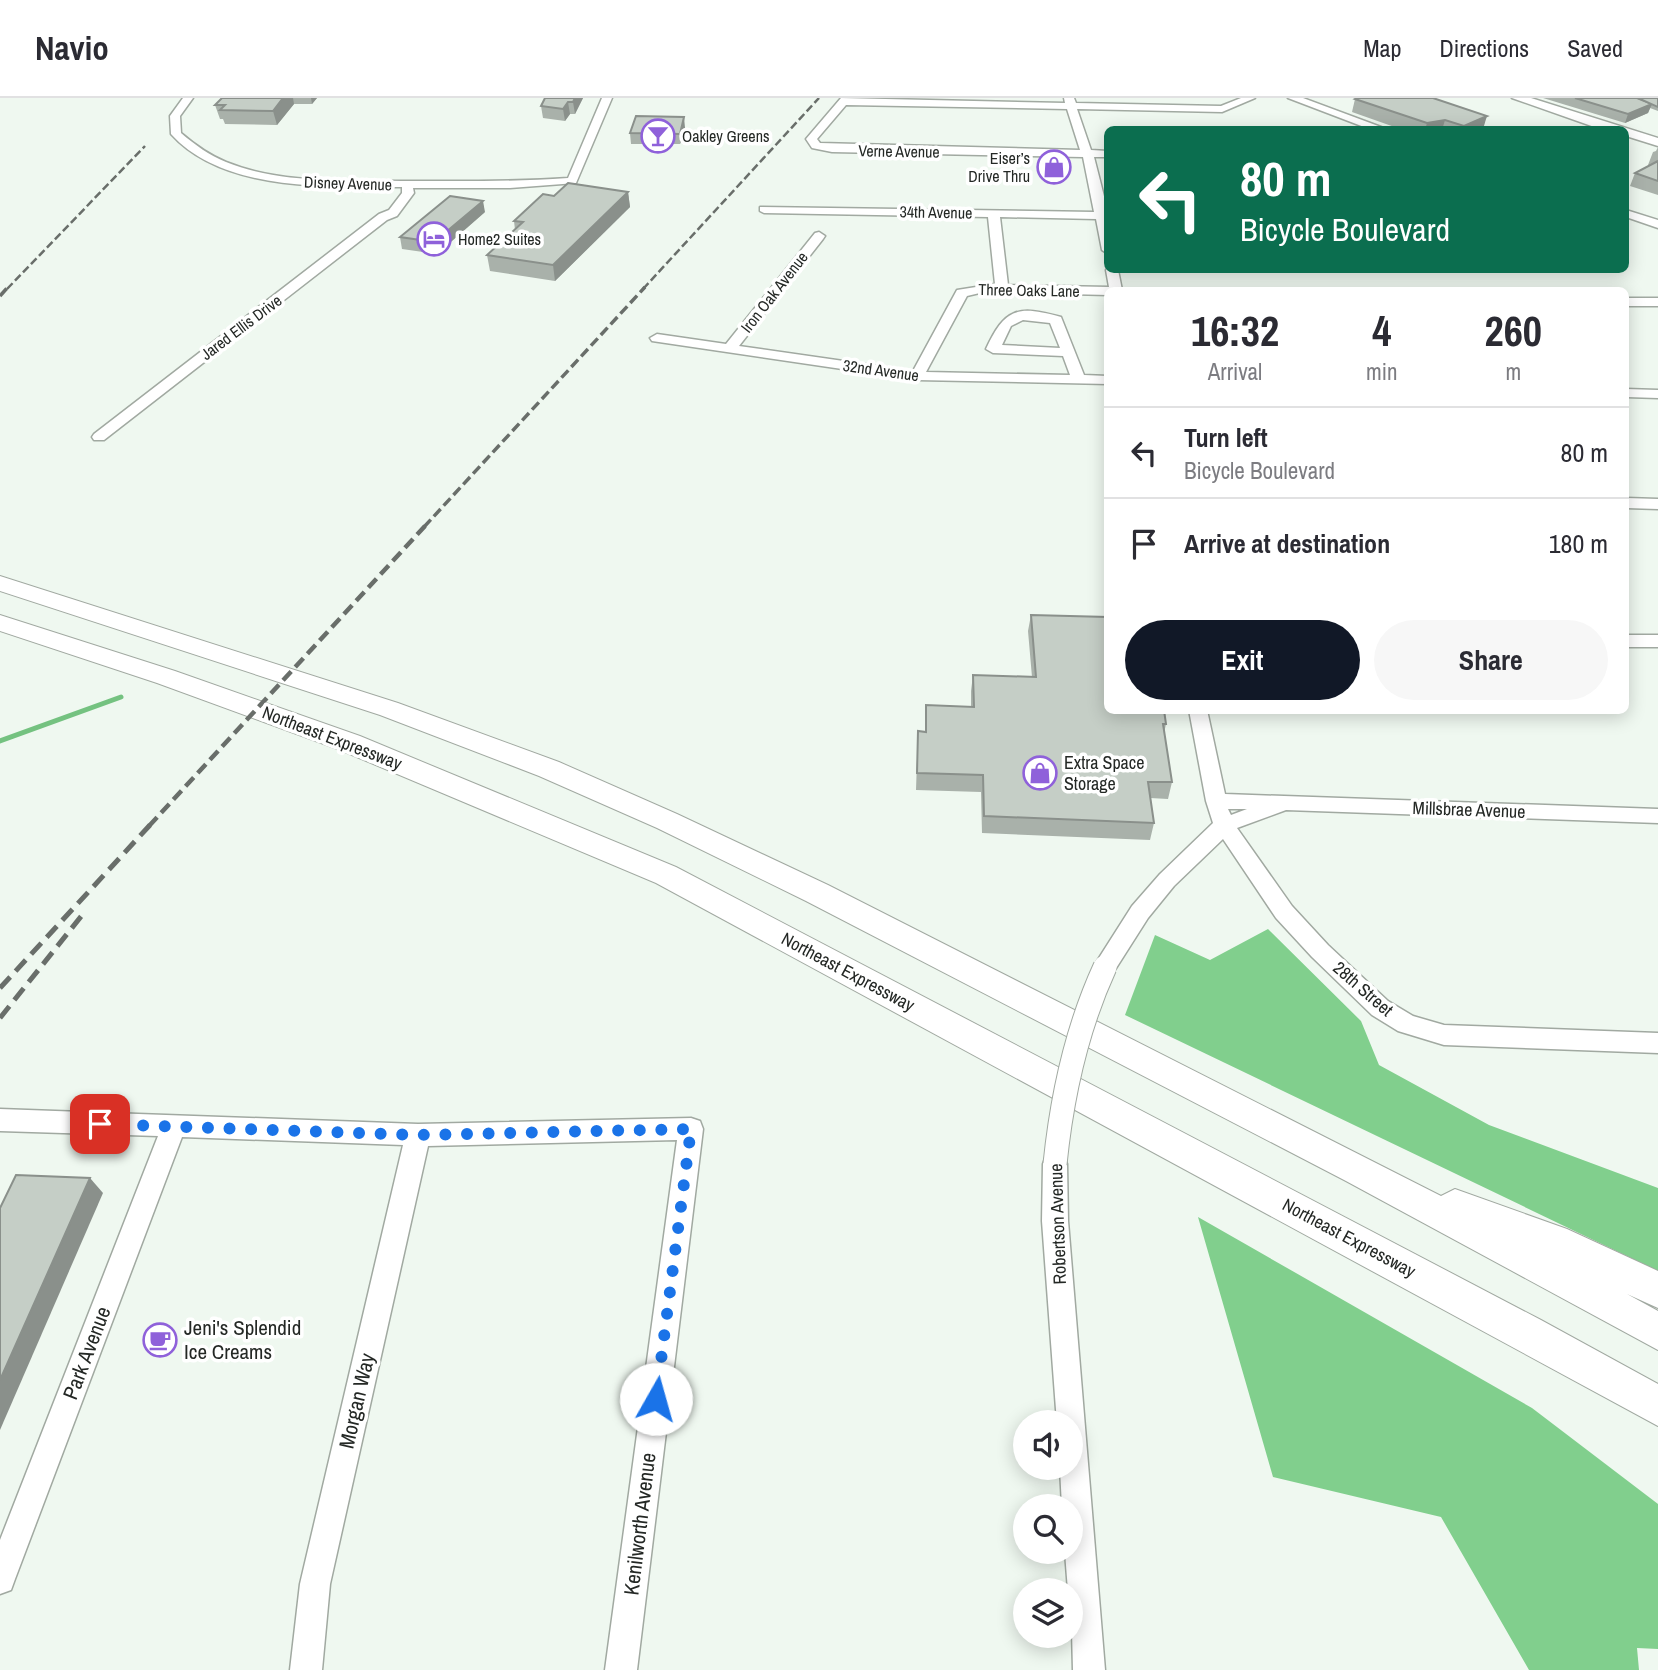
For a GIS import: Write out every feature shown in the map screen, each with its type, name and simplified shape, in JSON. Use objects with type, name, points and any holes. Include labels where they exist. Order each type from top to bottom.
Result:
[{"type":"highway","points":[[0,583],[389,709],[549,769],[817,893],[1358,1170],[1658,1331]]},
{"type":"highway","name":"Northeast Expressway","points":[[0,623],[166,677],[350,743],[666,875],[1515,1326],[1658,1406]]},
{"type":"highway","points":[[1358,1170],[1553,1241],[1658,1290]]},
{"type":"main road","points":[[1518,98],[1606,126]]},
{"type":"main road","points":[[1629,133],[1658,142]]},
{"type":"street","name":"Disney Avenue","points":[[188,98],[175,116],[176,134],[198,152],[226,165],[291,180],[492,186],[572,181],[607,98]]},
{"type":"street","points":[[845,100],[1071,102],[1222,109],[1251,98]]},
{"type":"street","points":[[1293,98],[1373,126]]},
{"type":"street","name":"Verne Avenue","points":[[845,100],[811,139],[816,146],[832,149],[1104,154]]},
{"type":"street","points":[[1071,102],[1104,212]]},
{"type":"street","name":"Jared Ellis Drive","points":[[99,437],[383,216],[393,213],[408,193],[407,184]]},
{"type":"street","name":"34th Avenue","points":[[764,209],[1104,216]]},
{"type":"street","points":[[994,213],[1002,288]]},
{"type":"street","points":[[1629,214],[1658,225]]},
{"type":"street","points":[[1629,226],[1658,225]]},
{"type":"street","name":"Iron Oak Avenue","points":[[730,348],[819,236]]},
{"type":"street","name":"Three Oaks Lane","points":[[917,376],[962,293],[984,288],[1104,291]]},
{"type":"street","points":[[1629,302],[1658,302]]},
{"type":"street","points":[[979,378],[1006,323],[1023,317],[1044,316],[1055,320],[1079,380]]},
{"type":"street","name":"32nd Avenue","points":[[657,338],[917,376],[1104,380]]},
{"type":"street","points":[[993,349],[1069,352]]},
{"type":"street","points":[[1629,393],[1658,394]]},
{"type":"street","points":[[1629,503],[1658,504]]},
{"type":"street","points":[[1629,640],[1658,641]]},
{"type":"street","points":[[1199,714],[1216,801],[1224,825]]},
{"type":"street","name":"Millsbrae Avenue","points":[[1216,801],[1658,816]]},
{"type":"street","name":"Millsbrae Avenue","points":[[1224,825],[1280,805]]},
{"type":"street","name":"28th Street","points":[[1224,825],[1284,912],[1320,951],[1380,1008],[1406,1024],[1444,1035],[1658,1043]]},
{"type":"street","name":"Robertson Avenue","points":[[1070,1410],[1055,1221],[1055,1164],[1060,1110],[1070,1060],[1081,1022],[1105,967],[1140,912],[1167,880],[1224,825]]},
{"type":"street","points":[[0,1120],[418,1135]]},
{"type":"street","name":"Park Avenue","points":[[0,1579],[174,1127]]},
{"type":"street","name":"Kenilworth Avenue","points":[[418,1135],[691,1129],[621,1670]]},
{"type":"street","name":"Morgan Way","points":[[306,1670],[315,1584],[418,1135]]},
{"type":"street","name":"Robertson Avenue","points":[[1075,1480],[1089,1670]]},
{"type":"green space","points":[[1268,929],[1361,1021],[1379,1065],[1489,1125],[1658,1188],[1658,1271],[1125,1015],[1155,935],[1210,960]]},
{"type":"green space","points":[[1198,1217],[1532,1408],[1658,1504],[1658,1649],[1637,1648],[1639,1670],[1529,1670],[1441,1517],[1273,1477]]},
{"type":"building","points":[[222,98],[283,98],[273,111],[220,110],[225,105],[215,105]]},
{"type":"building","points":[[545,98],[575,98],[563,109],[541,106]]},
{"type":"building","points":[[1433,98],[1487,116],[1464,126],[1445,120],[1427,123],[1355,99]]},
{"type":"building","points":[[1575,98],[1637,98],[1652,104],[1628,114]]},
{"type":"building","points":[[1658,98],[1658,107],[1640,99]]},
{"type":"building","points":[[636,116],[684,117],[680,134],[630,133]]},
{"type":"building","points":[[1658,161],[1658,181],[1635,173]]},
{"type":"building","points":[[568,183],[628,192],[553,265],[487,255],[523,222],[514,221],[543,194],[554,196]]},
{"type":"building","points":[[450,196],[483,201],[434,242],[400,237]]},
{"type":"building","points":[[1031,615],[1104,617],[1104,714],[1165,714],[1166,724],[1163,724],[1172,782],[1148,782],[1154,823],[984,816],[983,775],[917,773],[918,731],[926,732],[926,705],[974,707],[973,675],[1036,677]]},
{"type":"building","points":[[16,1175],[90,1178],[0,1380],[0,1208]]},
{"type":"waterway","points":[[0,741],[121,697]]},
{"type":"railway","points":[[643,289],[819,98]]},
{"type":"railway","points":[[7,289],[145,146]]},
{"type":"railway","points":[[0,296],[8,287]]},
{"type":"railway","points":[[424,527],[645,287]]},
{"type":"railway","points":[[149,826],[425,526]]},
{"type":"railway","points":[[0,988],[150,825]]},
{"type":"railway","points":[[0,1018],[83,914]]},
{"type":"place","name":"Oakley Greens","points":[[658,136]]},
{"type":"place","name":"Eiser’s Drive Thru","points":[[1054,167]]},
{"type":"place","name":"Home2 Suites","points":[[434,239]]},
{"type":"place","name":"Extra Space Storage","points":[[1040,773]]},
{"type":"place","name":"Jeni's Splendid Ice Creams","points":[[160,1340]]},
{"type":"route","points":[[100,1124],[418,1135],[691,1129],[656,1399]]}]
